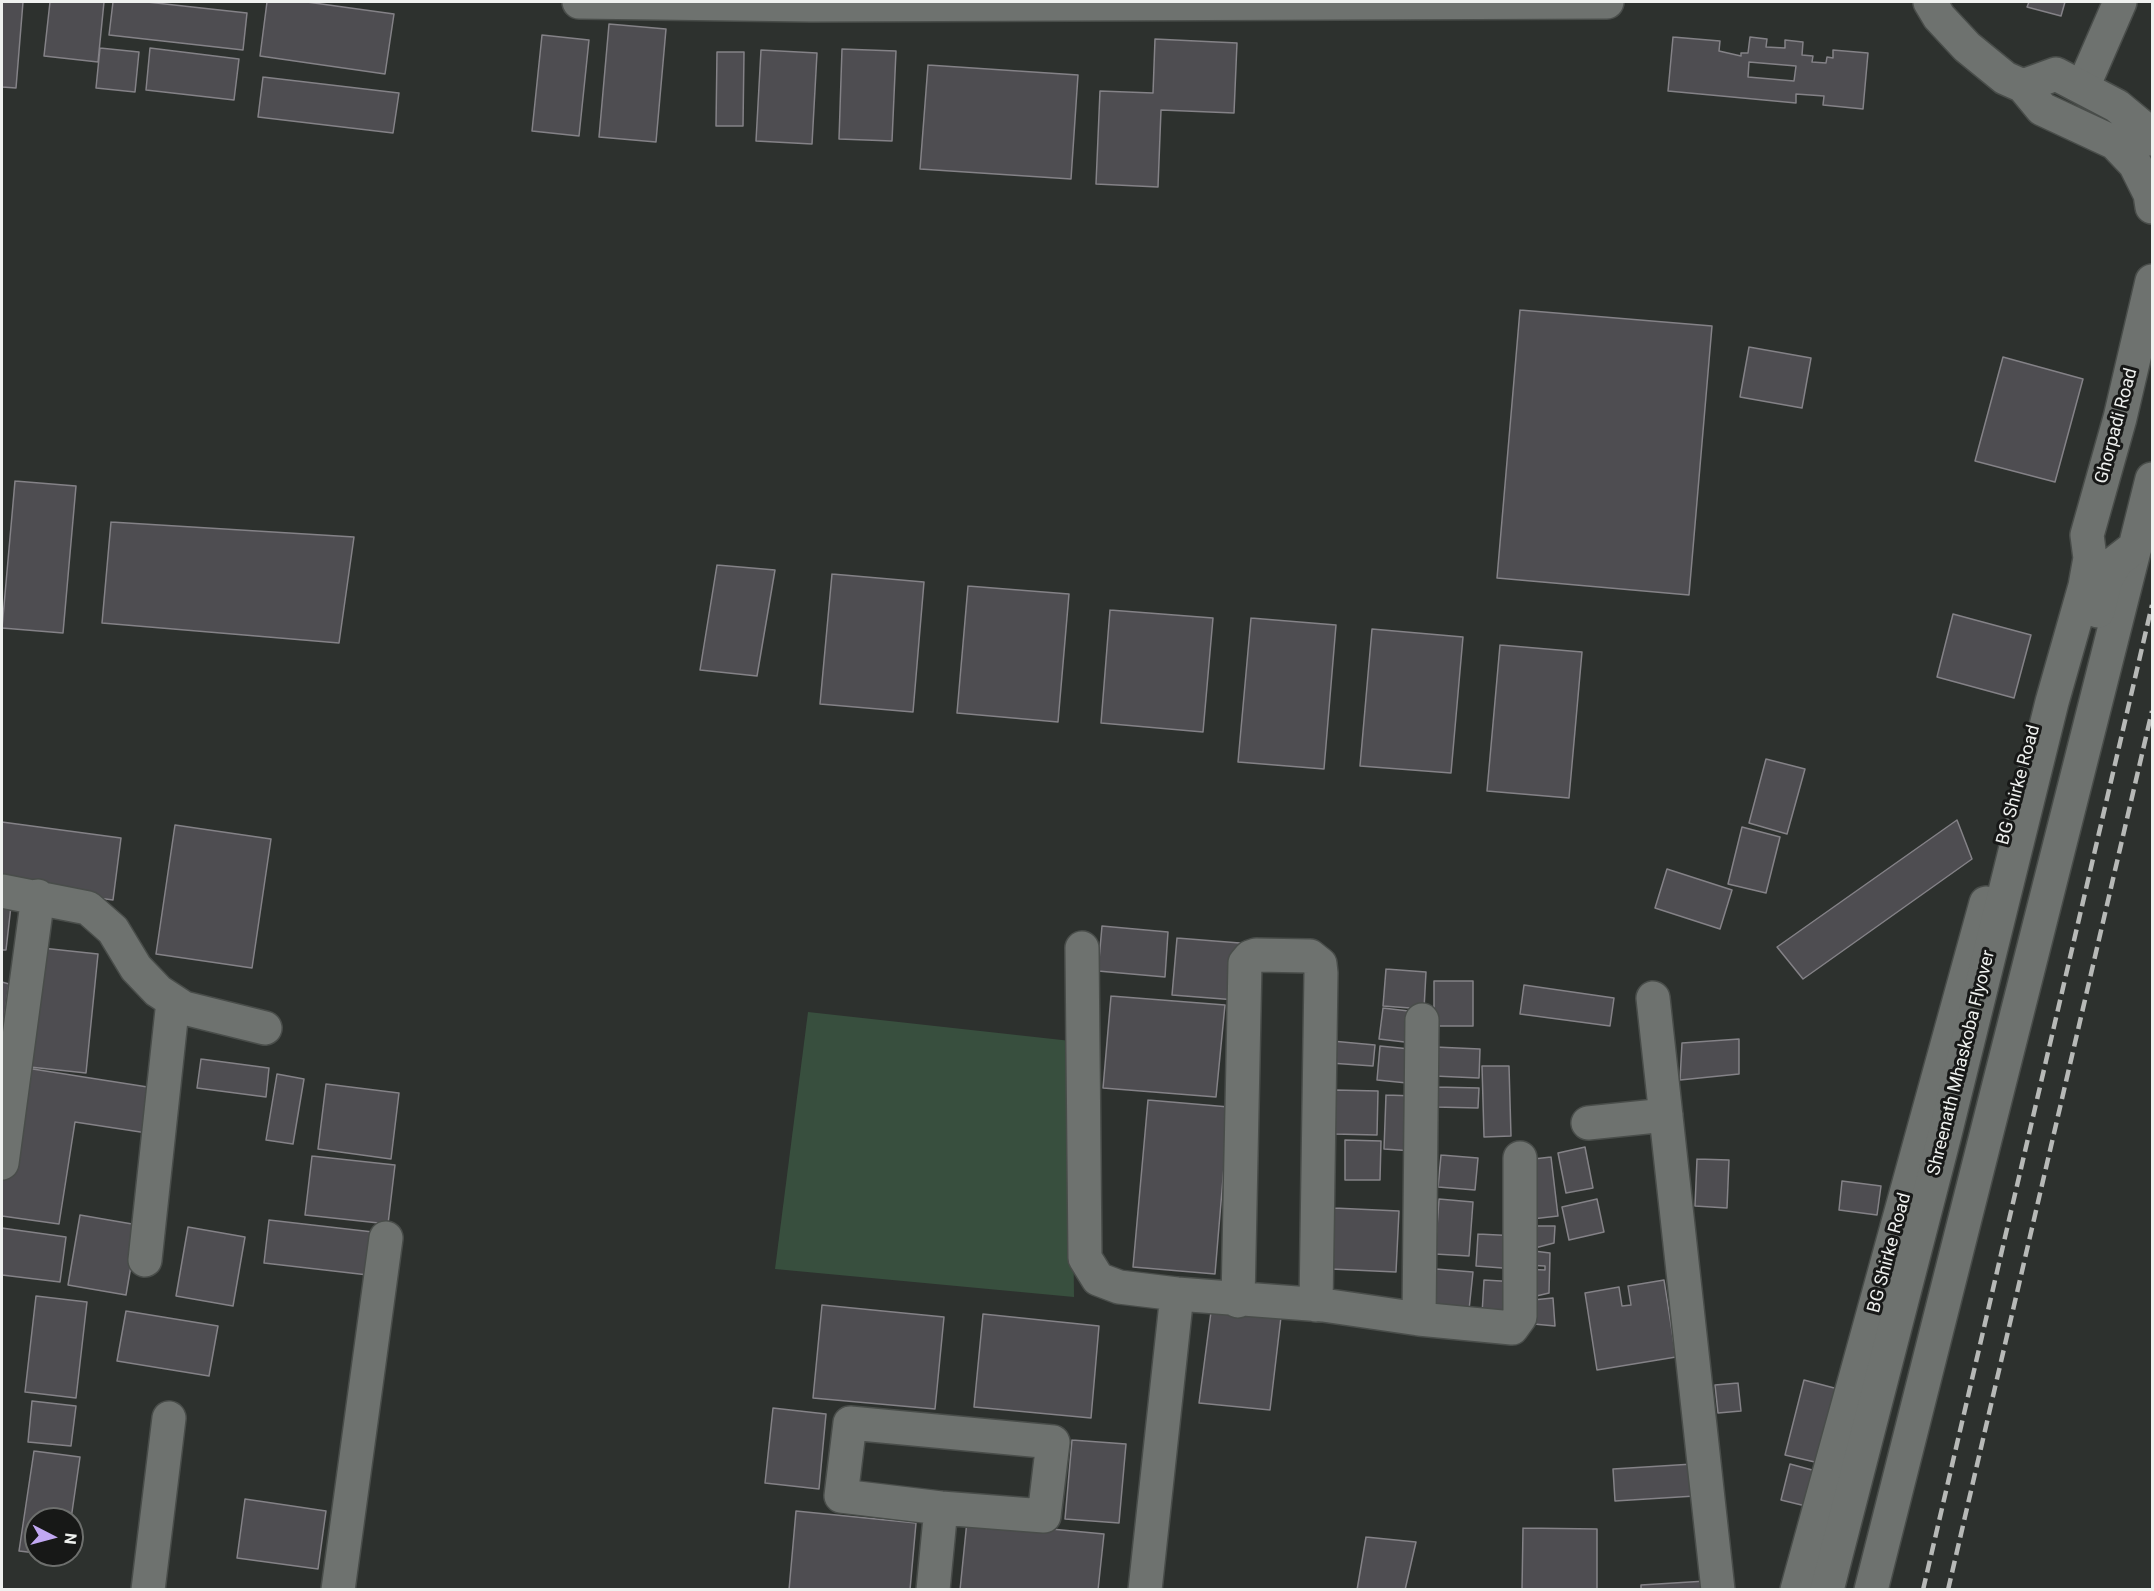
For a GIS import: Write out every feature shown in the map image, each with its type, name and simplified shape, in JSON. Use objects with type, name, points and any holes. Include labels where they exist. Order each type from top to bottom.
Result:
[{"type":"street","points":[[586,2],[1607,2]]},
{"type":"street","points":[[1930,2],[1939,17],[1967,47],[2005,78],[2023,86],[2042,109],[2115,143],[2135,164],[2152,198]]},
{"type":"street","points":[[2083,87],[2120,2]]},
{"type":"street","points":[[2023,86],[2056,74],[2117,106],[2152,139]]},
{"type":"street","name":"Ghorpadi Road","points":[[2087,535],[2129,384],[2152,281]]},
{"type":"street","points":[[1871,1590],[2152,479]]},
{"type":"street","name":"Shreenath Mhaskoba Flyover","points":[[1848,1590],[2096,583],[2087,535]]},
{"type":"street","name":"BG Shirke Road","points":[[1797,1590],[2087,535]]},
{"type":"street","name":"Shreenath Mhaskoba Flyover","points":[[1827,1590],[1944,1138],[2052,702],[2096,583],[2117,561],[2135,547]]},
{"type":"street","points":[[2,891],[38,896],[88,908],[113,930],[136,968],[158,991],[184,1008],[266,1028]]},
{"type":"street","points":[[2,1163],[14,972],[38,896]]},
{"type":"street","points":[[1082,948],[1085,1258],[1098,1279],[1119,1287],[1177,1294],[1238,1301],[1316,1305],[1505,1328],[1517,1324],[1520,1317],[1520,1158]]},
{"type":"street","points":[[1238,1301],[1245,963],[1256,954],[1310,956],[1320,964],[1321,973],[1316,1305]]},
{"type":"street","points":[[1653,998],[1718,1590]]},
{"type":"street","points":[[145,1260],[173,1001]]},
{"type":"street","points":[[1419,1319],[1422,1020]]},
{"type":"street","points":[[1588,1123],[1666,1115]]},
{"type":"street","points":[[338,1590],[386,1238]]},
{"type":"street","points":[[1145,1590],[1177,1294]]},
{"type":"street","points":[[148,1590],[169,1418]]},
{"type":"street","points":[[850,1423],[1053,1442],[1044,1516],[941,1508],[841,1496],[850,1423]]},
{"type":"street","points":[[933,1590],[941,1508]]},
{"type":"green space","points":[[808,1012],[1071,1041],[1074,1297],[775,1269]]},
{"type":"building","points":[[2,2],[23,2],[16,88],[2,87]]},
{"type":"building","points":[[50,2],[104,2],[98,62],[44,56]]},
{"type":"building","points":[[113,2],[147,2],[247,13],[243,50],[109,35]]},
{"type":"building","points":[[267,2],[307,2],[394,14],[385,74],[260,56]]},
{"type":"building","points":[[2029,2],[2065,2],[2061,16],[2027,7]]},
{"type":"building","points":[[609,24],[666,29],[656,142],[599,137]]},
{"type":"building","points":[[542,35],[589,40],[579,136],[532,131]]},
{"type":"building","points":[[1673,37],[1720,41],[1719,51],[1741,56],[1741,53],[1748,53],[1750,37],[1767,39],[1766,47],[1785,48],[1785,40],[1803,42],[1802,55],[1813,56],[1812,62],[1826,63],[1827,57],[1833,58],[1833,50],[1868,53],[1863,109],[1823,105],[1824,96],[1796,94],[1796,103],[1668,91]],"holes":[[[1749,62],[1796,66],[1794,81],[1748,77]]]},
{"type":"building","points":[[1155,39],[1237,43],[1234,113],[1161,110],[1158,187],[1096,184],[1100,91],[1153,93]]},
{"type":"building","points":[[100,48],[139,52],[135,92],[96,88]]},
{"type":"building","points":[[150,48],[239,59],[234,100],[146,90]]},
{"type":"building","points":[[842,49],[896,51],[892,141],[839,139]]},
{"type":"building","points":[[761,50],[817,53],[812,144],[756,141]]},
{"type":"building","points":[[717,52],[744,52],[743,126],[716,126]]},
{"type":"building","points":[[928,65],[1078,75],[1071,179],[920,169]]},
{"type":"building","points":[[263,77],[399,93],[393,133],[258,117]]},
{"type":"building","points":[[1520,310],[1712,326],[1689,595],[1497,578]]},
{"type":"building","points":[[1749,347],[1811,358],[1802,408],[1740,397]]},
{"type":"building","points":[[2003,357],[2083,379],[2055,482],[1975,461]]},
{"type":"building","points":[[15,481],[76,486],[63,633],[2,628]]},
{"type":"building","points":[[111,522],[354,537],[339,643],[102,623]]},
{"type":"building","points":[[717,565],[775,570],[757,676],[700,670]]},
{"type":"building","points":[[832,574],[924,582],[913,712],[820,704]]},
{"type":"building","points":[[968,586],[1069,594],[1058,722],[957,713]]},
{"type":"building","points":[[1110,610],[1213,618],[1203,732],[1101,723]]},
{"type":"building","points":[[1953,614],[2031,635],[2014,698],[1937,677]]},
{"type":"building","points":[[1251,618],[1336,625],[1324,769],[1238,762]]},
{"type":"building","points":[[1372,629],[1463,637],[1451,773],[1360,766]]},
{"type":"building","points":[[1500,645],[1582,652],[1569,798],[1487,791]]},
{"type":"building","points":[[1766,759],[1805,769],[1787,834],[1749,823]]},
{"type":"building","points":[[1957,820],[1972,859],[1803,979],[1777,947]]},
{"type":"building","points":[[2,822],[121,838],[113,900],[2,885]]},
{"type":"building","points":[[175,825],[271,839],[252,968],[156,954]]},
{"type":"building","points":[[1742,827],[1780,837],[1766,893],[1728,884]]},
{"type":"building","points":[[1667,869],[1732,890],[1720,929],[1655,908]]},
{"type":"building","points":[[2,904],[11,906],[6,950],[2,950]]},
{"type":"building","points":[[1102,926],[1168,932],[1165,977],[1098,971]]},
{"type":"building","points":[[1177,938],[1240,943],[1236,1000],[1172,995]]},
{"type":"building","points":[[42,948],[98,954],[86,1073],[30,1067]]},
{"type":"building","points":[[1386,969],[1426,972],[1424,1009],[1383,1006]]},
{"type":"building","points":[[1434,981],[1473,981],[1473,1026],[1434,1026]]},
{"type":"building","points":[[2,982],[9,984],[3,1029],[2,1029]]},
{"type":"building","points":[[1524,985],[1614,998],[1610,1026],[1520,1014]]},
{"type":"building","points":[[1111,996],[1225,1005],[1216,1097],[1103,1088]]},
{"type":"building","points":[[1383,1008],[1417,1012],[1413,1043],[1379,1039]]},
{"type":"building","points":[[1739,1039],[1739,1074],[1680,1080],[1682,1043]]},
{"type":"building","points":[[1332,1041],[1375,1045],[1373,1066],[1330,1063]]},
{"type":"building","points":[[1380,1046],[1410,1049],[1407,1083],[1377,1080]]},
{"type":"building","points":[[1435,1047],[1480,1049],[1479,1078],[1434,1076]]},
{"type":"building","points":[[201,1059],[269,1068],[266,1097],[197,1088]]},
{"type":"building","points":[[1482,1066],[1509,1066],[1511,1136],[1484,1137]]},
{"type":"building","points":[[20,1067],[154,1088],[147,1133],[75,1122],[59,1224],[2,1216],[2,1180]]},
{"type":"building","points":[[277,1074],[304,1079],[293,1144],[266,1140]]},
{"type":"building","points":[[326,1084],[399,1093],[391,1159],[318,1149]]},
{"type":"building","points":[[1436,1087],[1479,1088],[1478,1108],[1435,1107]]},
{"type":"building","points":[[1335,1090],[1378,1091],[1377,1135],[1334,1134]]},
{"type":"building","points":[[1386,1095],[1416,1096],[1413,1151],[1384,1149]]},
{"type":"building","points":[[1148,1100],[1229,1107],[1215,1274],[1133,1267]]},
{"type":"building","points":[[1345,1140],[1381,1141],[1380,1180],[1345,1180]]},
{"type":"building","points":[[1585,1147],[1593,1188],[1566,1193],[1558,1153]]},
{"type":"building","points":[[1441,1155],[1478,1158],[1475,1190],[1438,1187]]},
{"type":"building","points":[[312,1156],[395,1165],[388,1224],[305,1215]]},
{"type":"building","points":[[1551,1157],[1558,1216],[1532,1219],[1525,1160]]},
{"type":"building","points":[[1697,1159],[1729,1160],[1727,1208],[1695,1206]]},
{"type":"building","points":[[1842,1181],[1881,1186],[1877,1215],[1839,1210]]},
{"type":"building","points":[[1439,1199],[1473,1202],[1469,1256],[1435,1254]]},
{"type":"building","points":[[1597,1199],[1604,1232],[1569,1240],[1562,1207]]},
{"type":"building","points":[[1334,1208],[1399,1211],[1396,1272],[1331,1269]]},
{"type":"building","points":[[80,1215],[138,1225],[126,1295],[68,1285]]},
{"type":"building","points":[[269,1220],[373,1232],[368,1275],[264,1263]]},
{"type":"building","points":[[1528,1226],[1555,1226],[1554,1243],[1531,1249]]},
{"type":"building","points":[[188,1227],[245,1237],[233,1306],[176,1296]]},
{"type":"building","points":[[2,1228],[66,1237],[60,1282],[2,1275]]},
{"type":"building","points":[[1478,1234],[1518,1236],[1516,1269],[1476,1266]]},
{"type":"building","points":[[1526,1250],[1550,1253],[1549,1293],[1524,1299],[1525,1269],[1545,1270],[1545,1266],[1526,1265]]},
{"type":"building","points":[[1436,1269],[1473,1272],[1469,1310],[1433,1307]]},
{"type":"building","points":[[1484,1280],[1518,1282],[1517,1315],[1482,1314]]},
{"type":"building","points":[[1664,1280],[1676,1357],[1597,1370],[1585,1293],[1619,1287],[1622,1306],[1631,1305],[1628,1286]]},
{"type":"building","points":[[36,1296],[87,1302],[76,1398],[25,1392]]},
{"type":"building","points":[[1553,1298],[1555,1326],[1523,1323],[1522,1301]]},
{"type":"building","points":[[822,1305],[944,1317],[935,1409],[813,1398]]},
{"type":"building","points":[[126,1311],[218,1326],[209,1376],[117,1361]]},
{"type":"building","points":[[1211,1312],[1281,1317],[1270,1410],[1199,1403]]},
{"type":"building","points":[[983,1314],[1099,1326],[1091,1418],[974,1407]]},
{"type":"building","points":[[1804,1380],[1838,1389],[1819,1463],[1785,1455]]},
{"type":"building","points":[[1738,1383],[1741,1411],[1718,1413],[1715,1385]]},
{"type":"building","points":[[32,1401],[76,1406],[71,1446],[28,1442]]},
{"type":"building","points":[[773,1408],[826,1414],[819,1489],[765,1483]]},
{"type":"building","points":[[1072,1440],[1126,1444],[1119,1523],[1065,1519]]},
{"type":"building","points":[[34,1451],[80,1457],[73,1507],[26,1507]]},
{"type":"building","points":[[1693,1464],[1695,1496],[1615,1501],[1613,1469]]},
{"type":"building","points":[[1790,1464],[1827,1474],[1818,1509],[1781,1500]]},
{"type":"building","points":[[245,1499],[326,1511],[318,1569],[237,1558]]},
{"type":"building","points":[[796,1511],[916,1523],[910,1590],[789,1590]]},
{"type":"building","points":[[24,1518],[24,1552],[19,1551]]},
{"type":"building","points":[[967,1521],[1104,1534],[1098,1590],[960,1590]]},
{"type":"building","points":[[1523,1528],[1597,1529],[1597,1590],[1522,1590]]},
{"type":"building","points":[[1366,1537],[1416,1542],[1405,1590],[1357,1590]]},
{"type":"building","points":[[1706,1581],[1707,1590],[1641,1590],[1641,1585]]},
{"type":"railway","points":[[1923,1590],[2152,605]]},
{"type":"railway","points":[[1948,1590],[2152,711]]}]
